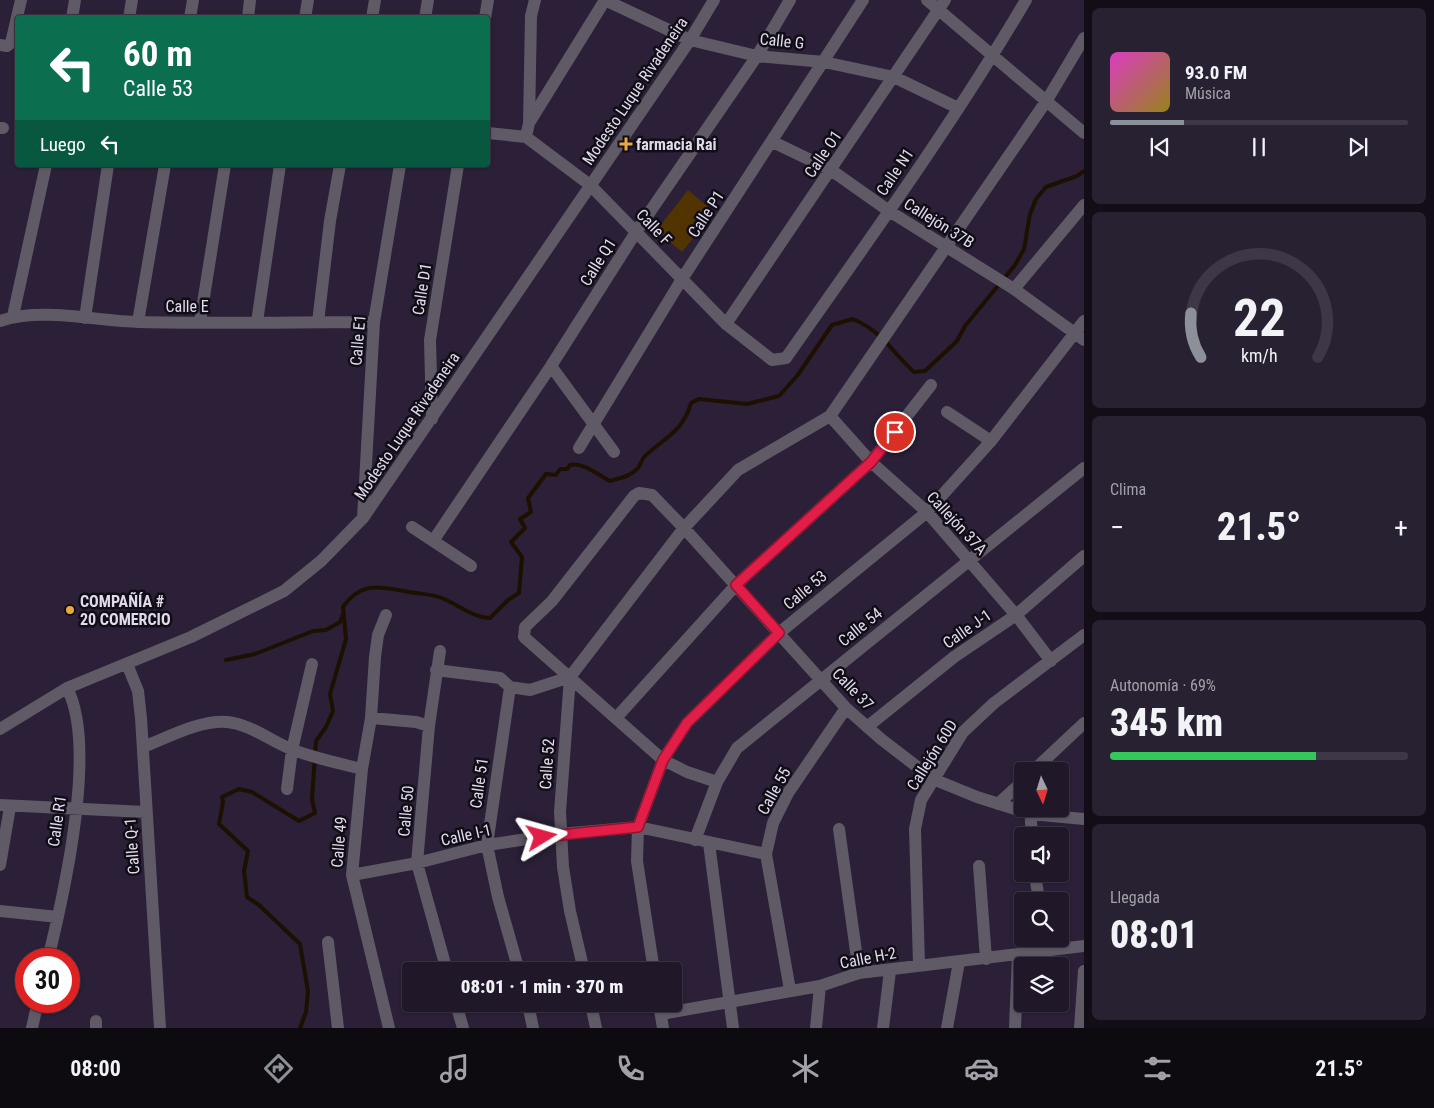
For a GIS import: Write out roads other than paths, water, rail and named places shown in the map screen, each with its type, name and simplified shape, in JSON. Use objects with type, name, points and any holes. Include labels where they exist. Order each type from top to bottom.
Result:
[{"type":"street","points":[[16,15],[21,0]]},
{"type":"street","points":[[72,15],[75,0]]},
{"type":"street","points":[[130,15],[132,0]]},
{"type":"street","points":[[190,15],[193,0]]},
{"type":"street","points":[[248,15],[250,0]]},
{"type":"street","points":[[306,15],[308,0]]},
{"type":"street","points":[[372,15],[375,0]]},
{"type":"street","points":[[426,15],[428,0]]},
{"type":"street","points":[[486,15],[488,0]]},
{"type":"street","points":[[490,133],[526,137],[529,123],[532,16],[535,0]]},
{"type":"street","points":[[529,123],[605,0]]},
{"type":"street","name":"Calle G","points":[[605,0],[690,40],[757,56],[824,62],[894,77],[958,108]]},
{"type":"street","name":"Modesto Luque Rivadeneira","points":[[0,729],[67,688],[191,638],[284,591],[321,561],[363,518],[690,40],[714,0]]},
{"type":"street","name":"Calle Q1","points":[[433,541],[551,366],[636,232],[757,56],[790,0]]},
{"type":"street","name":"Calle P1","points":[[579,448],[682,279],[773,142],[863,0]]},
{"type":"street","points":[[928,0],[942,5],[993,55],[1084,133]]},
{"type":"street","name":"Calle N1","points":[[786,358],[889,211],[993,55],[1026,0]]},
{"type":"street","name":"Calle O1","points":[[726,324],[942,5]]},
{"type":"street","points":[[6,44],[15,18]]},
{"type":"street","points":[[436,670],[500,678],[510,687],[530,690],[570,677],[684,528],[738,470],[830,416],[1047,100],[1084,38]]},
{"type":"street","name":"Calle F","points":[[526,137],[590,185],[726,324],[772,360],[786,358]]},
{"type":"street","name":"Callejón 37B","points":[[773,142],[831,170],[889,211],[1014,289],[1079,336]]},
{"type":"street","points":[[13,316],[46,167]]},
{"type":"street","points":[[85,318],[108,167]]},
{"type":"street","points":[[138,322],[165,167]]},
{"type":"street","points":[[200,322],[225,167]]},
{"type":"street","points":[[257,322],[280,167]]},
{"type":"street","points":[[318,322],[330,221],[340,167]]},
{"type":"street","name":"Calle E1","points":[[363,518],[374,322],[400,167]]},
{"type":"street","name":"Calle D1","points":[[432,419],[430,340],[458,167]]},
{"type":"street","points":[[1014,289],[1084,205]]},
{"type":"street","name":"Calle E","points":[[0,321],[13,316],[138,322],[374,322]]},
{"type":"street","name":"Calle 53","points":[[653,962],[637,861],[638,827],[663,760],[687,723],[779,633],[927,512],[991,441],[1079,336],[1084,321]]},
{"type":"street","points":[[551,366],[614,452]]},
{"type":"street","points":[[616,718],[736,585],[871,462],[931,385]]},
{"type":"street","points":[[946,412],[991,441]]},
{"type":"street","name":"Callejón 37A","points":[[830,416],[871,462],[927,512],[1016,614],[1051,661]]},
{"type":"street","name":"Calle 54","points":[[695,840],[717,782],[737,748],[1084,468]]},
{"type":"street","name":"Calle 37","points":[[570,677],[526,640],[525,627],[552,601],[634,496],[639,493],[652,495],[846,708],[867,727],[933,779],[998,804],[1014,808]]},
{"type":"street","points":[[412,528],[471,566]]},
{"type":"street","name":"Calle J-1","points":[[867,727],[954,657],[1016,614],[1084,556]]},
{"type":"street","name":"Calle 49","points":[[386,615],[378,635],[371,718],[362,769],[352,875],[389,1028]]},
{"type":"street","name":"Callejón 60D","points":[[919,964],[915,828],[921,800],[963,732],[973,721],[1084,635]]},
{"type":"street","name":"Calle 50","points":[[440,651],[429,726],[418,863],[445,962]]},
{"type":"street","name":"Calle Q-1","points":[[127,664],[138,692],[143,747],[160,1028]]},
{"type":"street","points":[[287,789],[292,750],[312,664]]},
{"type":"street","points":[[570,677],[663,760],[687,772],[717,782]]},
{"type":"street","name":"Calle 52","points":[[570,677],[560,812],[570,911],[582,962]]},
{"type":"street","name":"Calle 51","points":[[510,687],[486,845],[516,962]]},
{"type":"street","name":"Calle R1","points":[[51,948],[58,917],[76,810],[80,744],[78,717],[67,688]]},
{"type":"street","name":"Calle 55","points":[[790,990],[766,854],[773,823],[788,793],[846,708]]},
{"type":"street","points":[[371,718],[416,722],[429,726]]},
{"type":"street","points":[[143,747],[211,722],[229,722],[245,727],[292,750],[362,769]]},
{"type":"street","points":[[1043,762],[1084,723]]},
{"type":"street","points":[[998,804],[1014,789]]},
{"type":"street","points":[[0,865],[5,806],[146,812]]},
{"type":"street","name":"Calle 37","points":[[1069,816],[1082,817]]},
{"type":"street","name":"Calle I-1","points":[[352,875],[418,863],[486,845],[561,834],[638,827],[766,854]]},
{"type":"street","points":[[839,830],[859,973]]},
{"type":"street","points":[[709,843],[733,1028]]},
{"type":"street","points":[[979,866],[986,959]]},
{"type":"street","points":[[0,912],[58,917]]},
{"type":"street","points":[[328,942],[338,1028]]},
{"type":"street","name":"Calle H-2","points":[[1069,946],[1084,946]]},
{"type":"street","name":"Calle H-2","points":[[682,1007],[731,1001],[820,986],[859,973],[890,971],[919,964],[986,959],[1018,954],[1038,947]]},
{"type":"street","points":[[1015,1028],[1018,954]]},
{"type":"street","points":[[947,1028],[959,962]]},
{"type":"street","points":[[883,1028],[890,971]]},
{"type":"street","points":[[1080,1028],[1084,972]]},
{"type":"street","points":[[816,1028],[820,986]]},
{"type":"street","points":[[458,1012],[463,1028]]},
{"type":"street","points":[[530,1012],[533,1028]]},
{"type":"street","points":[[593,1012],[596,1028]]},
{"type":"street","points":[[660,1012],[663,1028]]},
{"type":"street","points":[[32,1028],[35,1013]]},
{"type":"waterway","points":[[300,1028],[306,1012],[308,991],[300,944],[259,905],[247,897],[244,871],[248,851],[219,824],[223,802],[222,797],[239,789],[252,792],[299,821],[315,813],[312,799],[316,741],[326,727],[333,711],[330,694],[346,639],[343,607],[350,598],[365,589],[390,588],[436,596],[472,614],[490,618],[508,600],[519,593],[522,557],[511,542],[525,528],[520,519],[531,512],[528,498],[546,474],[556,475],[560,469],[567,469],[570,465],[580,465],[610,481],[628,475],[638,468],[645,456],[679,427],[688,413],[691,403],[699,399],[747,404],[779,396],[797,376],[832,325],[853,319],[872,330],[886,342],[914,372],[925,371],[957,341],[965,326],[1015,265],[1024,249],[1030,214],[1036,199],[1046,187],[1077,176],[1084,171]]},
{"type":"waterway","points":[[226,660],[255,654],[313,631],[326,630],[340,622],[344,612]]},
{"type":"place","name":"farmacia Rai","points":[[626,144]]},
{"type":"place","name":"COMPAÑÍA # 20 COMERCIO","points":[[70,610]]}]
